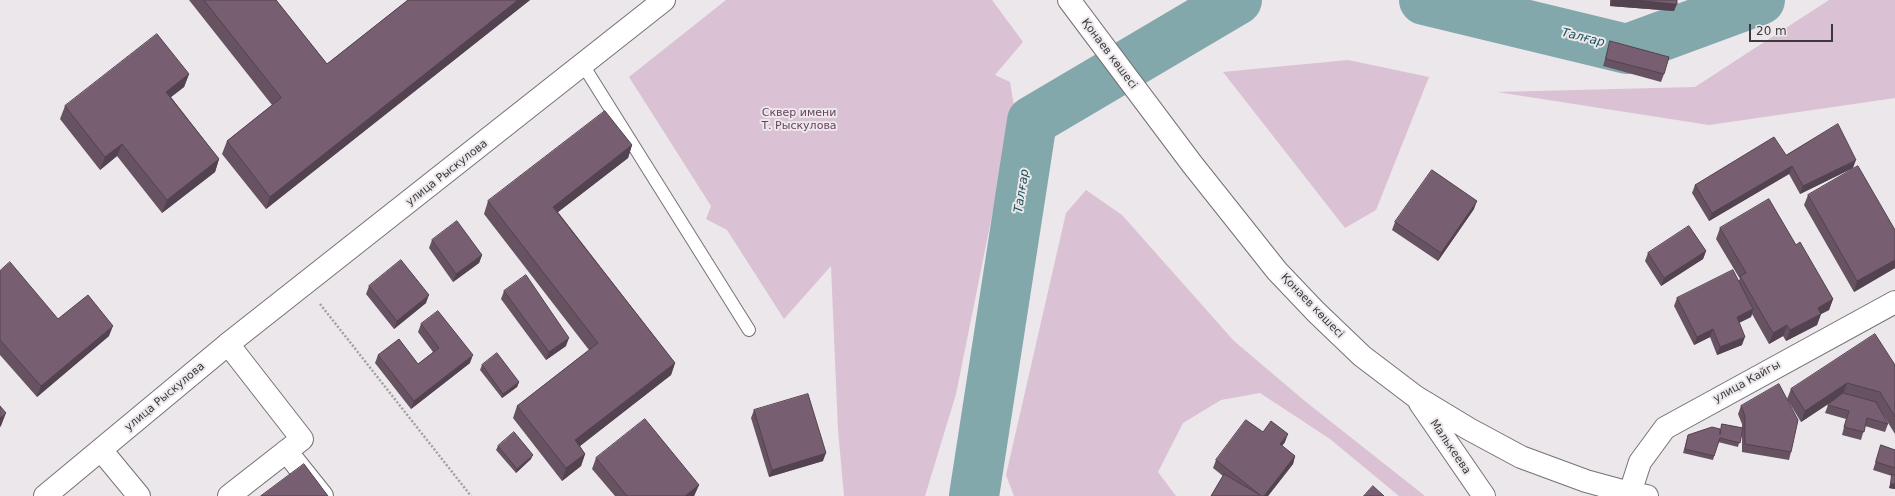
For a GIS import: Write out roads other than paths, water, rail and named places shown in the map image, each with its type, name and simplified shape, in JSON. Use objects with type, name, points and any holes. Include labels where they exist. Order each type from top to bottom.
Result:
[{"type":"main road","name":"улица Рыскулова","points":[[45,496],[228,344],[305,285],[664,0]]},
{"type":"main road","name":"Қонаев көшесі","points":[[1069,0],[1192,164],[1277,271],[1316,312],[1362,356],[1416,397],[1469,429],[1521,457],[1586,481],[1634,495]]},
{"type":"main road","name":"улица Кайгы","points":[[1634,495],[1640,462],[1665,428],[1895,302]]},
{"type":"main road","points":[[228,344],[302,439],[229,496]]},
{"type":"main road","name":"Малькеева","points":[[1416,397],[1484,496]]},
{"type":"main road","points":[[101,450],[139,496]]},
{"type":"main road","points":[[286,451],[322,496]]},
{"type":"lane","points":[[583,65],[749,330]]},
{"type":"waterway","name":"Талғар","points":[[974,496],[1032,121],[1237,0]]},
{"type":"waterway","name":"Талғар","points":[[1424,0],[1627,49],[1760,0]]},
{"type":"park label","name":"Сквер имени Т. Рыскулова","points":[[799,119]]}]
